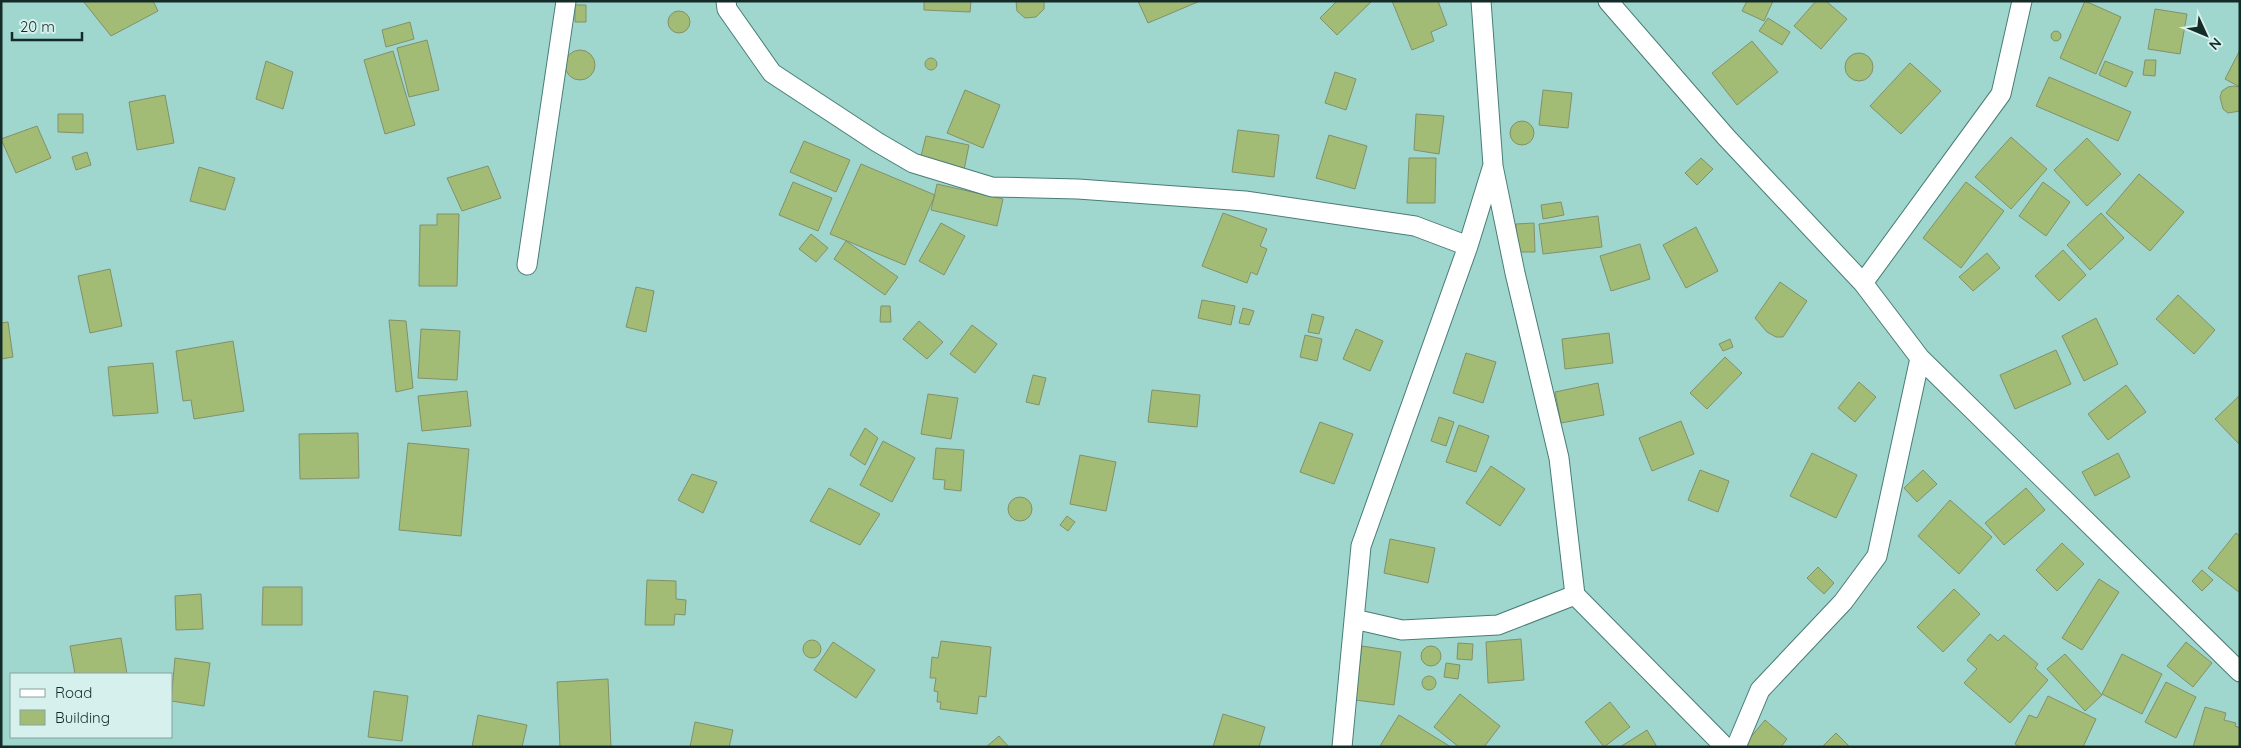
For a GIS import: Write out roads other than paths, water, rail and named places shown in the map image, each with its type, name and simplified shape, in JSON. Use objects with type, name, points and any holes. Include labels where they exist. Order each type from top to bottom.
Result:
[{"type":"street","points":[[527,265],[566,1]]},
{"type":"street","points":[[1481,1],[1493,165],[1515,274],[1559,458],[1574,594],[1725,747]]},
{"type":"street","points":[[1608,1],[1726,137],[1863,283],[1920,358],[2240,672]]},
{"type":"street","points":[[1863,283],[2001,94],[2022,1]]},
{"type":"street","points":[[722,4],[772,73],[878,142],[914,163],[992,187],[1078,189],[1246,201],[1415,226],[1468,246]]},
{"type":"street","points":[[1342,747],[1361,546],[1468,246],[1493,165]]},
{"type":"street","points":[[1736,747],[1760,690],[1843,602],[1877,556],[1920,358]]},
{"type":"street","points":[[1354,619],[1402,630],[1498,625],[1574,594]]}]
